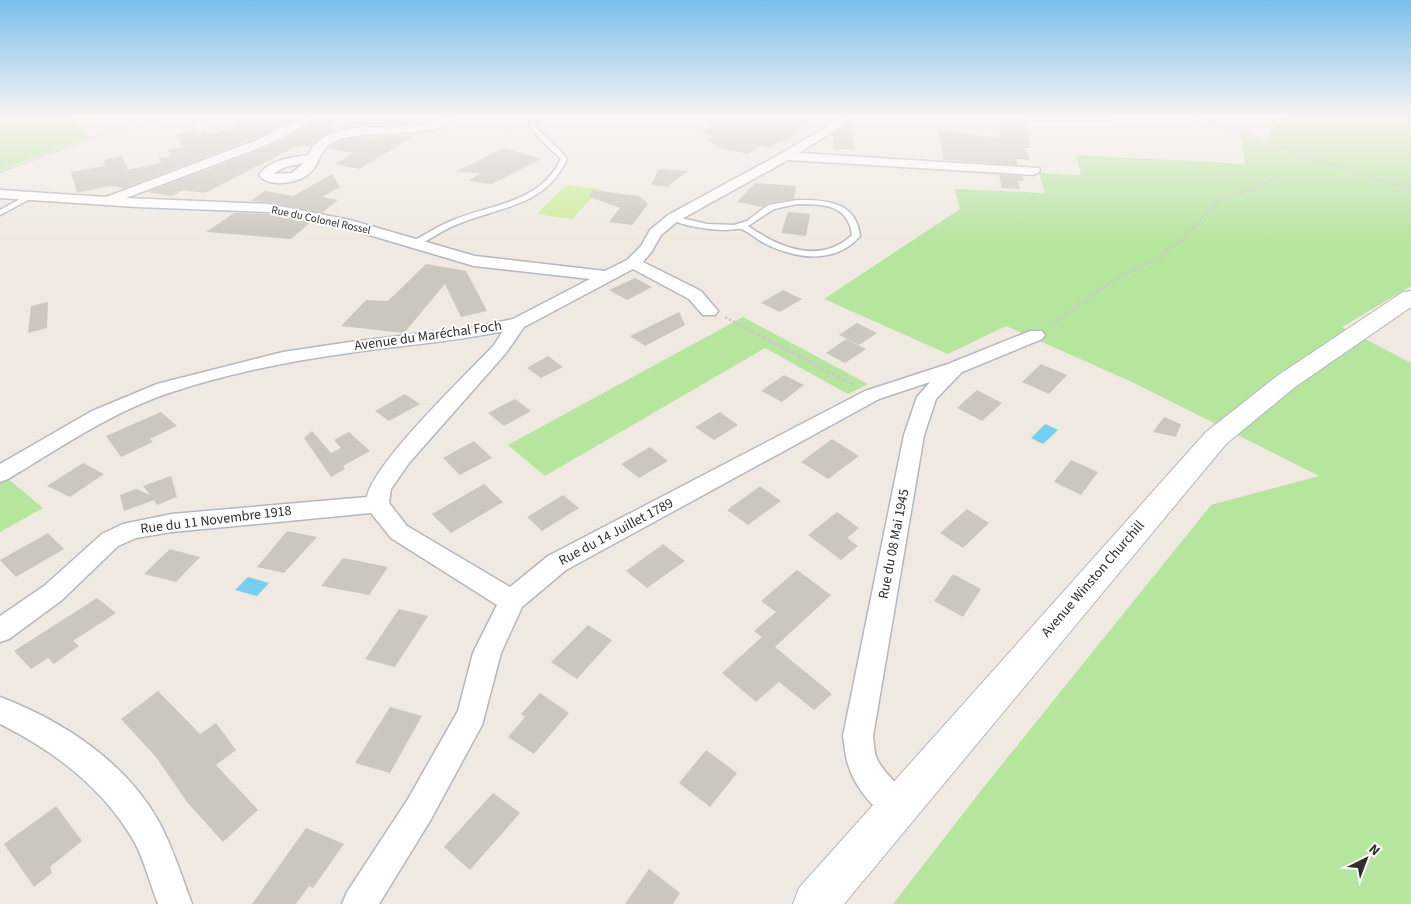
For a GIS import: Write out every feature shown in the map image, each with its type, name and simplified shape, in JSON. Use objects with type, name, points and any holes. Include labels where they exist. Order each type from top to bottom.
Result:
[{"type":"main road","name":"Avenue Winston Churchill","points":[[815,904],[897,806],[1216,438],[1238,417],[1298,373],[1411,297]]},
{"type":"street","points":[[103,202],[217,159]]},
{"type":"street","name":"Avenue du Maréchal Foch","points":[[0,474],[99,416],[164,388],[283,358],[350,347],[475,332],[518,323],[633,263],[656,233],[673,218],[780,159]]},
{"type":"street","points":[[839,159],[1034,171]]},
{"type":"street","name":"Rue du Colonel Rossel","points":[[0,194],[103,202],[269,208],[345,224],[474,261],[606,276]]},
{"type":"street","points":[[633,263],[695,295],[709,311]]},
{"type":"street","points":[[512,600],[493,591],[399,532],[377,504],[380,488],[402,458],[500,349],[518,323]]},
{"type":"street","name":"Rue du 08 Mai 1945","points":[[897,806],[879,788],[863,765],[858,736],[914,434],[927,397],[955,368],[1036,335]]},
{"type":"street","name":"Rue du 14 Juillet 1789","points":[[358,904],[419,810],[472,716],[487,653],[512,600],[557,564],[872,395],[955,368]]},
{"type":"street","name":"Rue du 11 Novembre 1918","points":[[0,631],[53,593],[110,540],[131,530],[172,523],[377,504]]},
{"type":"street","points":[[0,710],[26,721],[67,746],[116,789],[147,833],[175,904]]},
{"type":"lane","points":[[414,244],[456,222],[522,200],[540,189],[561,170],[564,159]]},
{"type":"lane","points":[[0,213],[32,196]]},
{"type":"lane","points":[[673,218],[702,227],[742,226],[772,206],[793,201],[831,206],[844,210],[855,224],[856,236],[848,247],[822,254],[785,250],[756,237],[742,226]]},
{"type":"path","points":[[0,172],[35,159]]},
{"type":"path","points":[[1315,159],[1411,190]]},
{"type":"path","points":[[1036,335],[1112,281],[1156,259],[1184,238],[1216,202],[1279,178]]},
{"type":"path","points":[[709,311],[735,321],[872,395]]},
{"type":"green space","points":[[0,159],[30,159],[0,170]]},
{"type":"green space","points":[[1077,159],[1155,159],[1245,164],[1244,159],[1411,159],[1411,286],[1342,327],[1411,363],[1411,904],[893,904],[983,788],[1211,505],[1319,476],[1132,382],[1006,326],[948,354],[824,299],[960,209],[955,189],[1045,193],[1039,173],[1081,175]]},
{"type":"green space","points":[[566,185],[600,189],[572,219],[537,214]]},
{"type":"green space","points":[[743,317],[868,384],[848,394],[765,348],[545,476],[508,445]]},
{"type":"green space","points":[[7,478],[43,508],[0,532],[0,481]]},
{"type":"water","points":[[1045,424],[1058,430],[1043,444],[1031,438]]},
{"type":"water","points":[[248,577],[269,583],[257,596],[235,590]]},
{"type":"building","points":[[108,159],[123,159],[128,170],[161,163],[159,159],[200,159],[124,188],[109,186],[77,193],[71,172],[105,166],[104,160]]},
{"type":"building","points":[[235,159],[271,159],[205,193],[183,190],[172,196],[147,192]]},
{"type":"building","points":[[343,159],[376,159],[359,169],[335,164]]},
{"type":"building","points":[[481,159],[541,159],[492,184],[469,181],[480,173],[455,172]]},
{"type":"building","points":[[1016,159],[1018,165],[944,160]]},
{"type":"building","points":[[659,169],[688,171],[667,187],[651,185]]},
{"type":"building","points":[[332,174],[340,187],[322,197],[338,200],[322,213],[269,202],[250,201],[265,191],[293,196]]},
{"type":"building","points":[[999,175],[1022,176],[1024,181],[1018,181],[1020,189],[1002,188]]},
{"type":"building","points":[[755,183],[796,186],[794,199],[768,203],[763,207],[737,202]]},
{"type":"building","points":[[592,190],[639,196],[648,204],[632,225],[609,222],[620,208],[590,197]]},
{"type":"building","points":[[788,212],[810,214],[806,236],[781,233]]},
{"type":"building","points":[[234,213],[269,214],[311,222],[291,239],[206,232]]},
{"type":"building","points":[[426,264],[466,271],[487,311],[461,317],[445,284],[404,333],[341,326],[366,300],[388,301]]},
{"type":"building","points":[[635,278],[652,287],[627,300],[609,290]]},
{"type":"building","points":[[783,290],[802,299],[780,312],[761,303]]},
{"type":"building","points":[[48,302],[47,328],[28,333],[31,306]]},
{"type":"building","points":[[679,312],[685,325],[645,346],[630,336]]},
{"type":"building","points":[[857,323],[877,333],[859,345],[839,335]]},
{"type":"building","points":[[846,339],[866,349],[845,363],[826,353]]},
{"type":"building","points":[[548,356],[563,367],[541,378],[527,368]]},
{"type":"building","points":[[1041,364],[1067,375],[1049,394],[1022,382]]},
{"type":"building","points":[[784,375],[804,385],[782,402],[761,391]]},
{"type":"building","points":[[977,390],[1002,403],[982,421],[957,408]]},
{"type":"building","points":[[405,394],[420,404],[389,421],[375,411]]},
{"type":"building","points":[[515,399],[531,411],[504,426],[488,413]]},
{"type":"building","points":[[161,412],[177,426],[150,439],[153,442],[121,457],[106,436]]},
{"type":"building","points":[[720,412],[738,425],[714,440],[695,427]]},
{"type":"building","points":[[1164,417],[1181,424],[1176,437],[1153,432]]},
{"type":"building","points":[[312,431],[331,453],[341,448],[334,440],[349,432],[370,451],[343,466],[345,469],[331,477],[304,438]]},
{"type":"building","points":[[832,439],[859,456],[828,479],[801,462]]},
{"type":"building","points":[[474,441],[492,458],[460,475],[443,458]]},
{"type":"building","points":[[650,447],[668,461],[639,478],[621,464]]},
{"type":"building","points":[[1071,460],[1098,472],[1081,495],[1054,482]]},
{"type":"building","points":[[83,463],[104,474],[70,497],[47,486]]},
{"type":"building","points":[[171,476],[177,497],[157,505],[154,500],[124,511],[120,495],[136,489],[150,495],[143,486]]},
{"type":"building","points":[[484,484],[503,502],[451,533],[432,514]]},
{"type":"building","points":[[760,486],[781,501],[748,525],[727,510]]},
{"type":"building","points":[[563,495],[579,508],[542,531],[527,517]]},
{"type":"building","points":[[967,509],[989,523],[963,548],[940,533]]},
{"type":"building","points":[[837,512],[859,528],[847,538],[858,546],[841,560],[808,535]]},
{"type":"building","points":[[287,531],[317,537],[284,573],[257,567]]},
{"type":"building","points":[[48,533],[64,549],[16,577],[0,560]]},
{"type":"building","points":[[663,544],[685,561],[647,588],[626,571]]},
{"type":"building","points":[[170,549],[200,557],[176,582],[144,574]]},
{"type":"building","points":[[343,558],[388,567],[369,595],[321,586]]},
{"type":"building","points":[[797,570],[831,595],[775,647],[832,694],[814,710],[779,682],[756,702],[722,673],[762,637],[754,631],[776,612],[761,601]]},
{"type":"building","points":[[953,574],[981,589],[963,617],[934,601]]},
{"type":"building","points":[[97,598],[116,613],[73,641],[79,646],[54,664],[48,658],[31,669],[14,651]]},
{"type":"building","points":[[399,609],[428,616],[395,667],[365,659]]},
{"type":"building","points":[[588,625],[612,640],[577,679],[551,662]]},
{"type":"building","points":[[158,691],[200,734],[216,723],[236,750],[216,765],[258,810],[223,842],[187,802],[156,757],[121,719]]},
{"type":"building","points":[[540,693],[569,713],[534,754],[508,737],[525,717],[521,714]]},
{"type":"building","points":[[390,707],[422,716],[390,773],[355,763]]},
{"type":"building","points":[[706,750],[737,773],[710,807],[679,783]]},
{"type":"building","points":[[493,793],[520,813],[470,870],[444,847]]},
{"type":"building","points":[[56,806],[82,841],[50,867],[52,873],[34,887],[4,844]]},
{"type":"building","points":[[306,828],[344,844],[313,888],[309,886],[296,904],[252,904]]},
{"type":"building","points":[[649,869],[680,893],[673,904],[625,904]]}]
